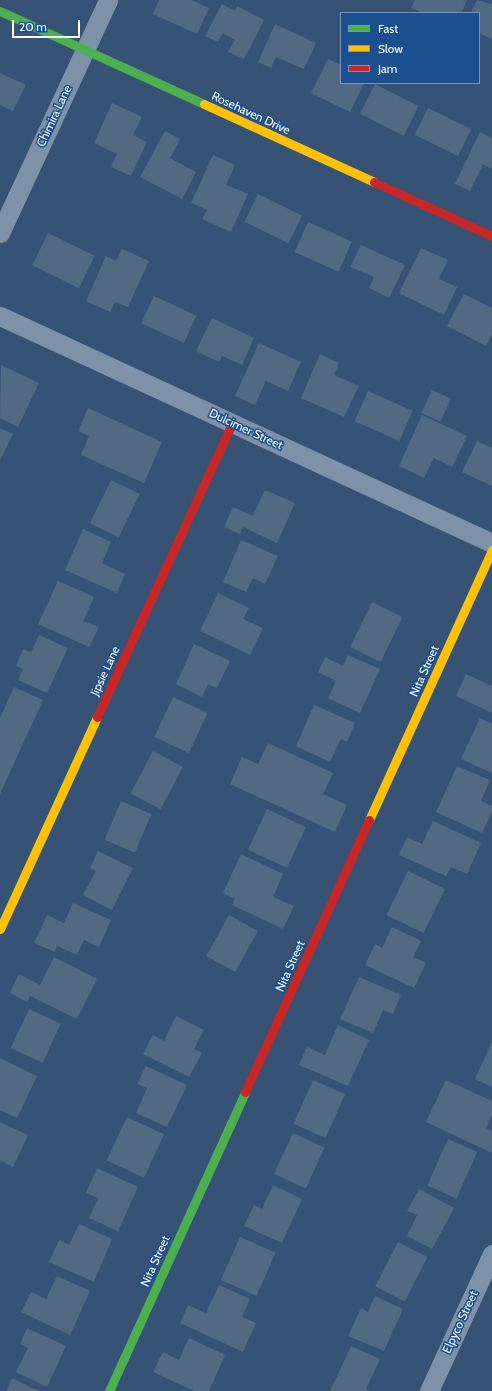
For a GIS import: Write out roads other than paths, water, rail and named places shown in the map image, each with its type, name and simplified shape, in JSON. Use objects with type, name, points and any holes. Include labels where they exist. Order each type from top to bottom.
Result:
[{"type":"street","name":"Chimira Lane","points":[[0,233],[108,0]]},
{"type":"street","name":"Rosehaven Drive","points":[[0,11],[492,236]]},
{"type":"street","name":"Dulcimer Street","points":[[0,316],[492,544]]},
{"type":"street","name":"Jipsie Lane","points":[[0,929],[232,423]]},
{"type":"street","name":"Nita Street","points":[[109,1391],[492,550]]},
{"type":"street","name":"Elpyco Street","points":[[429,1391],[492,1254]]}]
